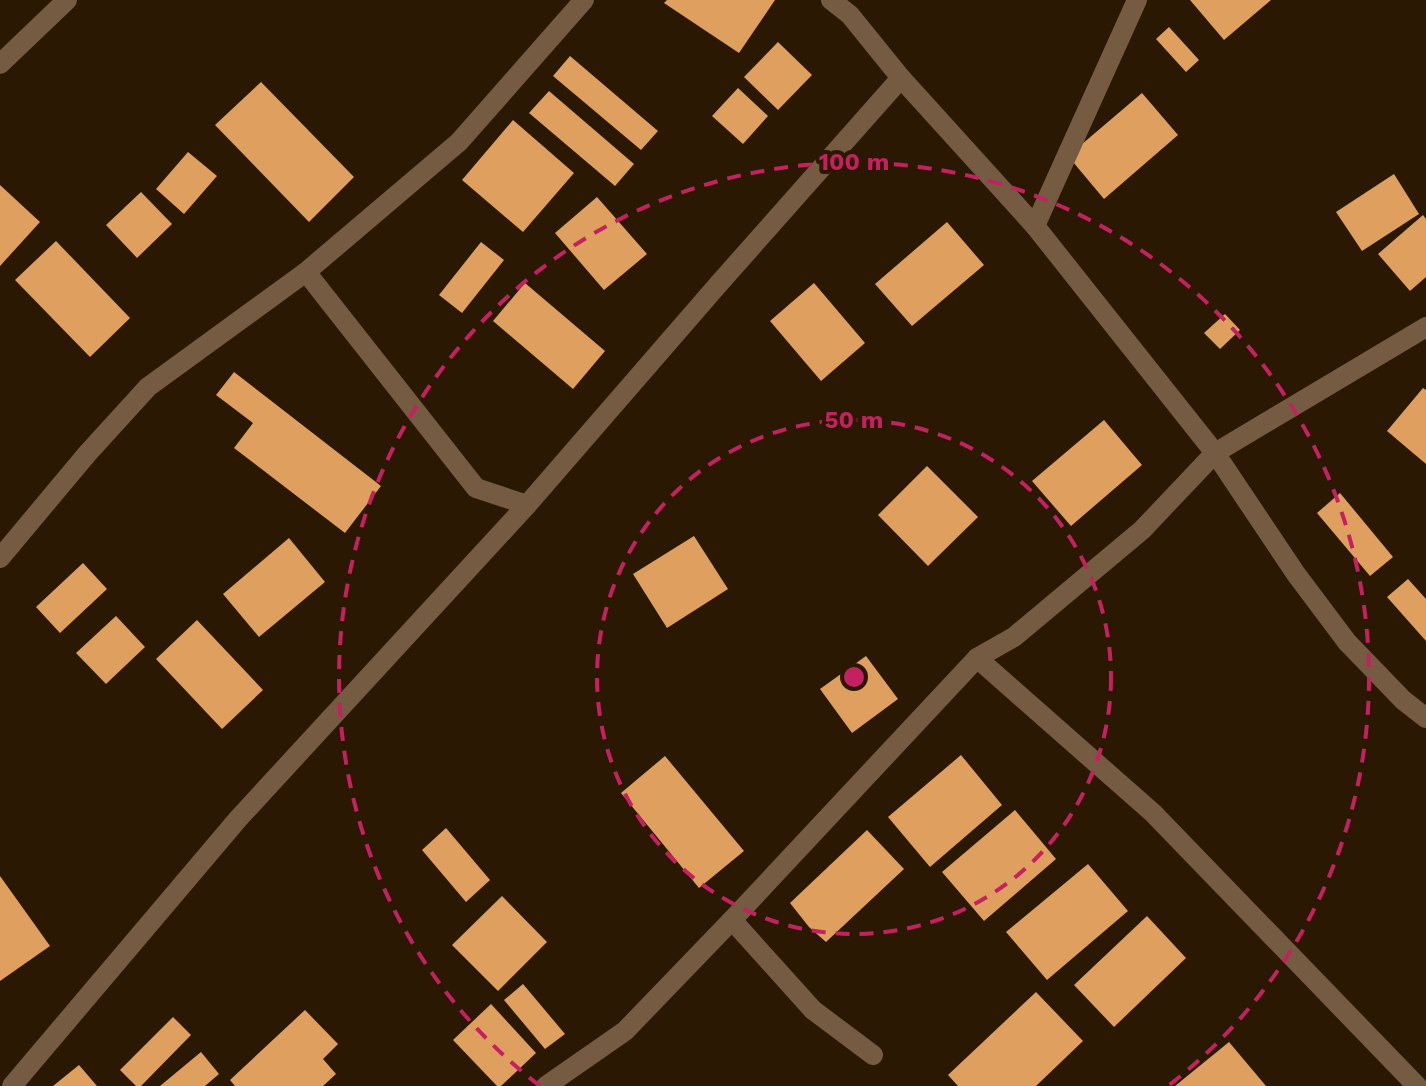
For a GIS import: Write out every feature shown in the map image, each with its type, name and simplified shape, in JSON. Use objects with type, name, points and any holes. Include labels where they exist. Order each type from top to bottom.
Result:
[{"type":"street","points":[[0,64],[67,0]]},
{"type":"street","points":[[0,558],[148,387],[306,272],[459,142],[584,0]]},
{"type":"street","points":[[831,0],[850,15],[901,78],[1035,226],[1215,453],[1296,574],[1347,642],[1403,700],[1426,718]]},
{"type":"street","points":[[1035,226],[1137,0]]},
{"type":"street","points":[[12,1086],[238,819],[527,505],[901,78]]},
{"type":"street","points":[[306,272],[476,488],[527,505]]},
{"type":"street","points":[[546,1086],[625,1031],[977,658],[1014,637],[1142,530],[1215,453],[1426,327]]},
{"type":"street","points":[[977,658],[1153,813],[1417,1086]]},
{"type":"street","points":[[732,920],[813,1010],[873,1055]]},
{"type":"building","points":[[667,0],[775,0],[739,53],[664,3]]},
{"type":"building","points":[[1190,0],[1271,0],[1224,40]]},
{"type":"building","points":[[1169,27],[1199,60],[1186,72],[1156,39]]},
{"type":"building","points":[[778,42],[812,75],[778,110],[744,77]]},
{"type":"building","points":[[570,56],[658,131],[641,150],[553,76]]},
{"type":"building","points":[[261,82],[354,177],[309,222],[215,125]]},
{"type":"building","points":[[738,88],[768,116],[743,144],[712,116]]},
{"type":"building","points":[[549,91],[634,164],[615,186],[529,113]]},
{"type":"building","points":[[1142,93],[1178,135],[1104,199],[1068,156]]},
{"type":"building","points":[[513,120],[574,173],[523,232],[462,180]]},
{"type":"building","points":[[188,152],[217,176],[184,214],[156,189]]},
{"type":"building","points":[[1394,174],[1419,214],[1362,251],[1336,212]]},
{"type":"building","points":[[0,185],[40,222],[0,266]]},
{"type":"building","points":[[141,192],[172,224],[137,258],[106,225]]},
{"type":"building","points":[[597,197],[647,254],[604,290],[555,233]]},
{"type":"building","points":[[1423,215],[1426,219],[1426,277],[1410,291],[1378,254]]},
{"type":"building","points":[[947,222],[984,265],[912,326],[875,284]]},
{"type":"building","points":[[56,241],[130,318],[90,357],[15,280]]},
{"type":"building","points":[[481,242],[504,260],[462,313],[439,295]]},
{"type":"building","points":[[525,283],[605,351],[573,389],[493,321]]},
{"type":"building","points":[[814,283],[865,343],[821,381],[770,321]]},
{"type":"building","points":[[1225,314],[1240,330],[1220,349],[1204,333]]},
{"type":"building","points":[[234,372],[381,486],[345,533],[234,448],[253,423],[216,395]]},
{"type":"building","points":[[1423,388],[1426,390],[1426,464],[1387,431]]},
{"type":"building","points":[[1104,420],[1142,465],[1071,526],[1032,481]]},
{"type":"building","points":[[927,466],[978,517],[928,566],[878,515]]},
{"type":"building","points":[[1340,493],[1393,557],[1370,576],[1317,513]]},
{"type":"building","points":[[694,536],[728,589],[667,628],[633,574]]},
{"type":"building","points":[[289,538],[325,582],[259,637],[223,594]]},
{"type":"building","points":[[83,563],[107,589],[60,633],[36,607]]},
{"type":"building","points":[[1408,579],[1426,599],[1426,641],[1387,597]]},
{"type":"building","points":[[116,616],[145,647],[106,684],[76,653]]},
{"type":"building","points":[[197,620],[263,690],[222,729],[156,659]]},
{"type":"building","points":[[866,656],[898,699],[852,733],[820,689]]},
{"type":"building","points":[[961,755],[1002,805],[930,867],[888,817]]},
{"type":"building","points":[[665,756],[744,851],[699,888],[621,793]]},
{"type":"building","points":[[1015,810],[1056,859],[984,921],[942,872]]},
{"type":"building","points":[[446,828],[490,880],[466,902],[422,850]]},
{"type":"building","points":[[867,830],[904,869],[826,942],[790,903]]},
{"type":"building","points":[[1088,864],[1128,911],[1047,980],[1006,932]]},
{"type":"building","points":[[0,876],[50,946],[0,981]]},
{"type":"building","points":[[502,896],[547,942],[498,991],[452,945]]},
{"type":"building","points":[[1147,916],[1186,958],[1114,1027],[1074,985]]},
{"type":"building","points":[[523,984],[565,1034],[545,1049],[504,1000]]},
{"type":"building","points":[[1036,992],[1083,1041],[1036,1086],[958,1086],[948,1075]]},
{"type":"building","points":[[491,1004],[536,1053],[501,1086],[497,1086],[453,1040]]},
{"type":"building","points":[[305,1010],[338,1044],[323,1059],[336,1074],[323,1086],[235,1086],[230,1080]]},
{"type":"building","points":[[173,1017],[191,1035],[141,1086],[136,1086],[120,1070]]},
{"type":"building","points":[[1229,1042],[1266,1086],[1175,1086]]},
{"type":"building","points":[[201,1052],[219,1074],[205,1086],[160,1086]]},
{"type":"building","points":[[79,1065],[97,1086],[53,1086]]}]
